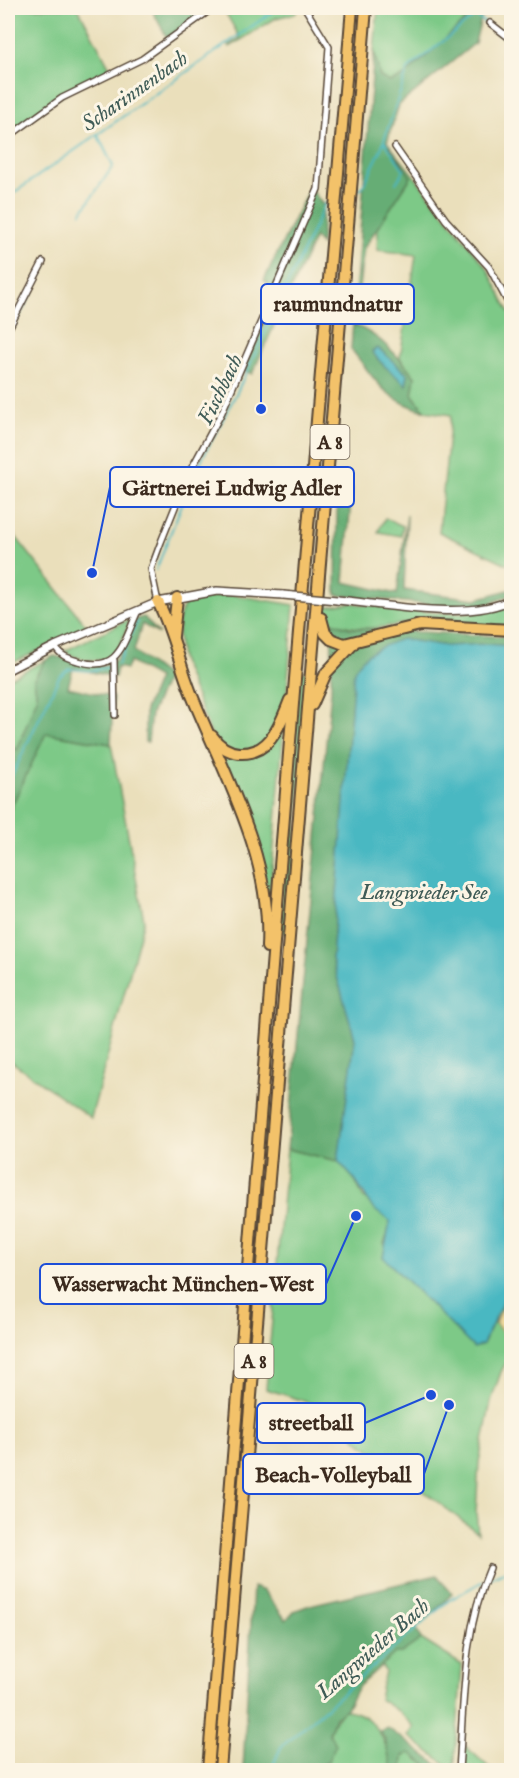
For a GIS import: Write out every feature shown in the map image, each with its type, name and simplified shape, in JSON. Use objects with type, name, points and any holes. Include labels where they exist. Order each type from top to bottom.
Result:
[{"type":"highway","name":"A 8","points":[[208,1770],[268,1004],[352,8]]},
{"type":"highway","name":"A 8","points":[[220,1770],[366,8]]},
{"type":"highway","points":[[173,639],[177,598]]},
{"type":"highway","points":[[158,602],[257,854],[263,882],[267,942],[265,989],[268,1004]]},
{"type":"highway","points":[[318,606],[322,625],[331,639],[344,644],[353,644],[394,629],[420,625],[512,630]]},
{"type":"highway","points":[[309,714],[326,673],[353,644]]},
{"type":"highway","points":[[208,731],[221,747],[233,752],[247,753],[259,750],[275,734],[294,691]]},
{"type":"street","points":[[8,138],[62,98],[142,58],[213,8]]},
{"type":"street","points":[[158,602],[151,569],[161,542],[187,477],[225,406],[318,189],[329,47],[306,8]]},
{"type":"street","points":[[490,23],[512,40]]},
{"type":"street","points":[[395,147],[446,220],[489,267],[512,310]]},
{"type":"street","points":[[8,330],[43,262]]},
{"type":"street","points":[[8,670],[138,609],[158,602],[217,591],[463,610],[485,609],[512,599]]},
{"type":"street","points":[[115,715],[114,660],[138,609]]},
{"type":"street","points":[[55,646],[64,656],[86,663],[103,665],[114,660]]},
{"type":"street","points":[[459,1770],[468,1648],[473,1618],[490,1568]]},
{"type":"green space","points":[[8,8],[78,8],[111,70],[60,96],[8,134]]},
{"type":"green space","points":[[151,8],[208,8],[167,38]]},
{"type":"green space","points":[[223,8],[298,8],[296,13],[276,18],[230,47],[228,46],[240,38]]},
{"type":"green space","points":[[378,8],[479,8],[403,77],[390,82],[380,77],[374,51]]},
{"type":"green space","points":[[479,8],[493,8],[481,18],[475,43],[399,105],[387,142],[411,177],[364,248],[354,325],[380,340],[409,369],[415,377],[412,394],[425,411],[390,395],[351,349],[374,51],[380,77],[390,82],[403,77]],"holes":[[[378,348],[408,374],[406,384],[383,365],[372,351]]]},
{"type":"green space","points":[[387,142],[487,268],[511,315],[511,566],[439,532],[451,415],[425,411],[412,394],[415,377],[400,358],[416,255],[377,250],[378,227],[411,177]]},
{"type":"green space","points":[[310,187],[323,205],[321,245],[315,237],[252,374],[243,370],[277,293],[264,280]]},
{"type":"green space","points":[[342,483],[352,489],[344,582],[397,594],[407,515],[404,590],[476,599],[512,589],[511,595],[483,606],[464,608],[336,595],[337,511]]},
{"type":"green space","points":[[385,518],[403,526],[401,536],[378,532]]},
{"type":"green space","points":[[8,527],[88,628],[8,665]]},
{"type":"green space","points":[[234,595],[294,605],[269,906],[262,862],[181,659],[179,645],[180,617],[185,604],[214,596]]},
{"type":"green space","points":[[350,603],[411,611],[453,613],[474,613],[511,604],[511,629],[438,622],[358,628],[332,622],[331,634],[325,619],[325,607]]},
{"type":"green space","points":[[144,617],[159,634],[142,624],[134,651],[167,677],[151,714],[148,742],[145,742],[145,710],[158,678],[130,662],[126,669],[117,667],[115,677],[73,668],[68,687],[113,697],[111,744],[46,733],[8,814],[10,765],[8,745],[17,750],[37,698],[34,679],[46,660],[54,656],[103,666],[116,660],[136,619]]},
{"type":"green space","points":[[130,619],[120,646],[112,659],[87,660],[64,651]]},
{"type":"green space","points":[[332,622],[350,628],[511,637],[511,646],[487,644],[446,646],[402,639],[352,698],[332,959],[355,1039],[338,1161],[287,1149],[331,691]]},
{"type":"green space","points":[[46,660],[34,679],[37,698],[17,750],[8,745],[8,679]]},
{"type":"green space","points":[[300,672],[309,672],[287,934],[279,932]]},
{"type":"green space","points":[[46,733],[111,744],[144,920],[91,1118],[8,1059],[8,814]]},
{"type":"green space","points":[[269,1060],[274,1060],[217,1770],[213,1770]]},
{"type":"green space","points":[[287,1149],[338,1161],[355,1180],[363,1197],[390,1221],[390,1229],[384,1243],[483,1344],[511,1284],[511,1353],[501,1372],[491,1401],[479,1462],[476,1512],[478,1533],[355,1438],[339,1419],[316,1406],[266,1389]]},
{"type":"green space","points":[[437,1575],[452,1594],[416,1629],[421,1639],[401,1653],[395,1653],[359,1686],[345,1710],[335,1717],[329,1734],[336,1744],[328,1761],[316,1770],[243,1770],[253,1587],[264,1591],[286,1620],[294,1611],[310,1605]]},
{"type":"green space","points":[[421,1639],[462,1665],[454,1770],[408,1736],[414,1727],[398,1711],[379,1699],[385,1671],[381,1665],[395,1652],[401,1653]]},
{"type":"green space","points":[[345,1710],[365,1717],[379,1731],[384,1740],[392,1770],[316,1770],[328,1761],[332,1726]]},
{"type":"green space","points":[[388,1728],[446,1770],[432,1770],[410,1753],[403,1756],[402,1770],[392,1770],[385,1740],[380,1731]]},
{"type":"green space","points":[[464,1745],[492,1770],[462,1770]]},
{"type":"green space","points":[[410,1752],[432,1770],[402,1770],[403,1755]]},
{"type":"sand","points":[[503,1307],[511,1307],[511,1338],[506,1337],[495,1323]]},
{"type":"water","points":[[378,348],[408,375],[406,385],[375,356],[372,351]]},
{"type":"water","name":"Langwieder See","points":[[402,639],[446,646],[487,644],[511,646],[512,919],[505,934],[512,947],[511,1284],[483,1344],[474,1348],[383,1257],[390,1221],[373,1209],[355,1180],[338,1161],[355,1039],[332,959],[354,671],[368,654]]},
{"type":"waterway","name":"Scharinnenbach","points":[[8,197],[278,8]]},
{"type":"waterway","name":"Fischbach","points":[[355,191],[362,188],[380,152],[408,69],[485,8]]},
{"type":"waterway","points":[[476,16],[512,44]]},
{"type":"waterway","points":[[81,213],[113,166],[97,134]]},
{"type":"waterway","points":[[384,141],[404,170],[396,183]]},
{"type":"waterway","name":"Fischbach","points":[[156,570],[194,474],[237,392],[325,204],[333,201]]},
{"type":"waterway","points":[[8,337],[46,266]]},
{"type":"waterway","points":[[118,664],[137,622]]},
{"type":"waterway","points":[[8,784],[59,677],[69,669],[89,671],[110,667]]},
{"type":"waterway","name":"Langwieder Bach","points":[[488,1579],[512,1568]]},
{"type":"waterway","name":"Langwieder Bach","points":[[271,1770],[281,1747],[448,1601],[483,1581]]},
{"type":"place","name":"raumundnatur","points":[[261,409]]},
{"type":"place","name":"Gärtnerei Ludwig Adler","points":[[92,573]]},
{"type":"place","name":"Wasserwacht München-West","points":[[356,1216]]},
{"type":"place","name":"streetball","points":[[431,1395]]},
{"type":"place","name":"Beach-Volleyball","points":[[449,1405]]}]
